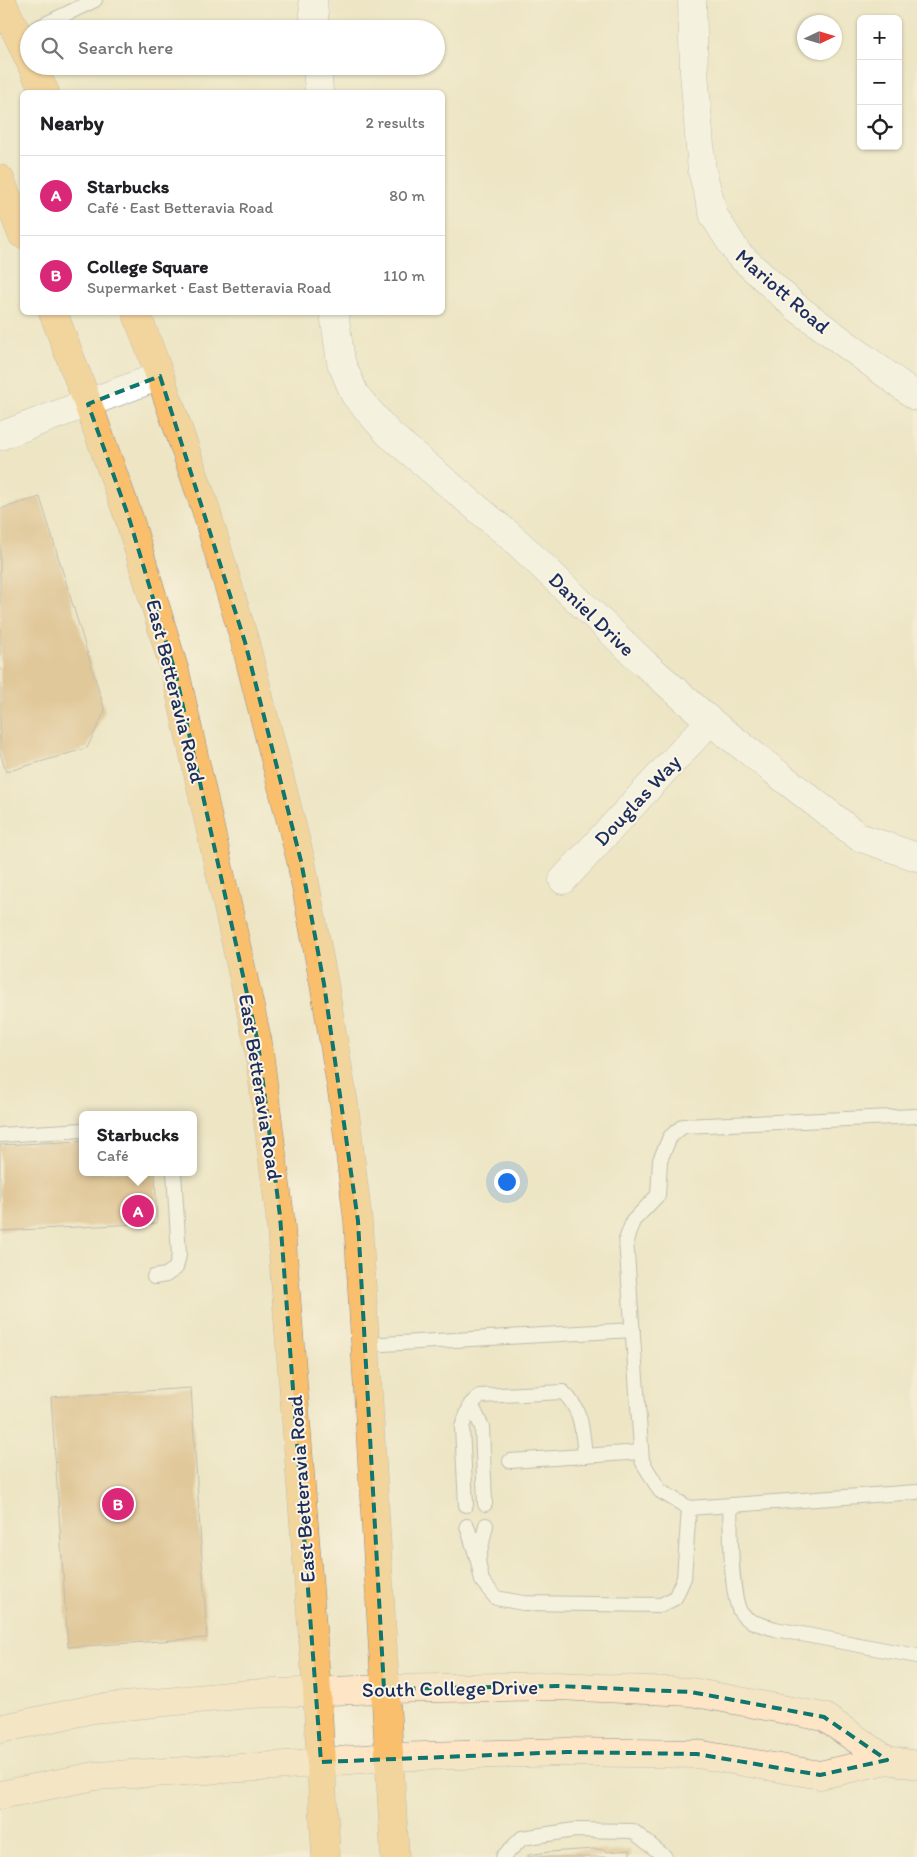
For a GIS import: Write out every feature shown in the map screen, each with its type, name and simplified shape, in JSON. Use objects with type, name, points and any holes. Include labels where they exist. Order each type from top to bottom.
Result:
[{"type":"highway","points":[[1,0],[20,27]]},
{"type":"highway","points":[[36,75],[44,90]]},
{"type":"highway","points":[[0,179],[20,229]]},
{"type":"highway","name":"East Betteravia Road","points":[[54,315],[129,518],[176,675],[258,1043],[280,1216],[317,1691],[326,1857]]},
{"type":"highway","points":[[137,315],[160,376],[204,507],[244,642],[301,861],[324,984],[344,1104],[358,1221],[395,1857]]},
{"type":"street","points":[[313,0],[314,20]]},
{"type":"street","name":"Mariott Road","points":[[692,0],[694,72],[702,171],[714,216],[738,254],[796,307],[917,397]]},
{"type":"street","points":[[318,75],[319,90]]},
{"type":"street","name":"Daniel Drive","points":[[334,315],[340,362],[355,395],[388,433],[516,541],[644,663],[710,721],[859,837],[917,857]]},
{"type":"street","points":[[0,436],[160,376]]},
{"type":"street","name":"Douglas Way","points":[[563,880],[710,721]]},
{"type":"street","name":"South College Drive","points":[[0,1729],[93,1710],[249,1694],[557,1686],[691,1692],[824,1717],[887,1760]]},
{"type":"street","name":"South College Drive","points":[[0,1795],[95,1776],[389,1757],[567,1752],[697,1754],[820,1775],[887,1760],[917,1765]]},
{"type":"lane","points":[[61,20],[95,0]]},
{"type":"lane","points":[[917,1116],[683,1126],[670,1136],[660,1160],[658,1195],[633,1221],[626,1240],[642,1461],[660,1491],[690,1508],[917,1492]]},
{"type":"lane","points":[[0,1135],[79,1130]]},
{"type":"lane","points":[[154,1278],[166,1275],[176,1268],[179,1255],[174,1176]]},
{"type":"lane","points":[[365,1345],[633,1330]]},
{"type":"lane","points":[[466,1505],[462,1427],[471,1404],[480,1396],[563,1392],[573,1402],[581,1418],[586,1456]]},
{"type":"lane","points":[[471,1404],[482,1427],[485,1504]]},
{"type":"lane","points":[[510,1461],[641,1452]]},
{"type":"lane","points":[[730,1506],[734,1594],[741,1613],[753,1622],[775,1629],[917,1656]]},
{"type":"lane","points":[[467,1526],[482,1581],[496,1598],[523,1603],[661,1605],[675,1598],[684,1578],[690,1508]]},
{"type":"lane","points":[[478,1561],[486,1525]]},
{"type":"lane","points":[[503,1857],[522,1838],[575,1830],[633,1831],[664,1857]]},
{"type":"highlighted area","points":[[160,376],[245,642],[301,861],[324,984],[358,1221],[384,1689],[557,1686],[691,1692],[824,1717],[887,1760],[820,1775],[697,1754],[567,1752],[321,1762],[280,1216],[258,1043],[176,675],[129,518],[88,404]]},
{"type":"building","points":[[40,497],[105,711],[87,748],[6,772],[0,752],[0,509]]},
{"type":"building","points":[[79,1141],[79,1176],[155,1176],[157,1223],[0,1231],[0,1145]]},
{"type":"building","points":[[191,1388],[207,1638],[68,1647],[51,1397]]},
{"type":"building","points":[[605,1850],[606,1852],[630,1850],[630,1857],[528,1857],[528,1855],[549,1852]]},
{"type":"place","name":"Starbucks","points":[[138,1211]]},
{"type":"place","name":"College Square","points":[[118,1504]]}]
